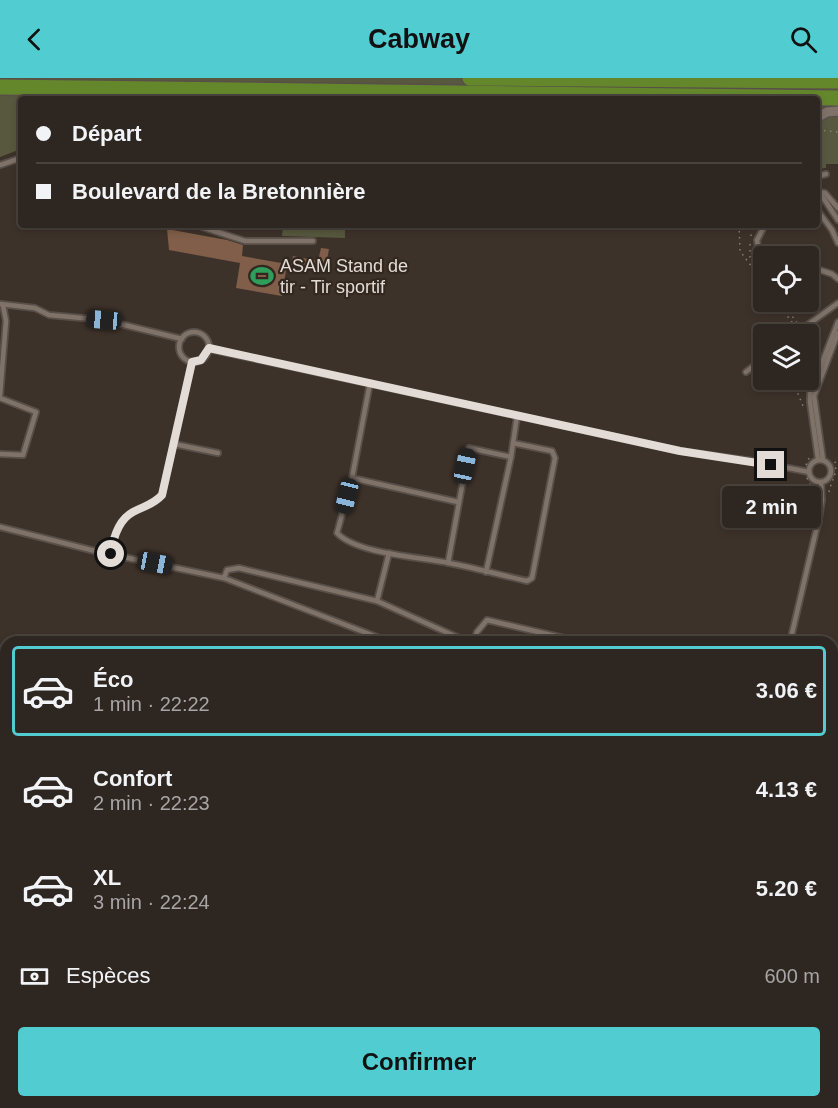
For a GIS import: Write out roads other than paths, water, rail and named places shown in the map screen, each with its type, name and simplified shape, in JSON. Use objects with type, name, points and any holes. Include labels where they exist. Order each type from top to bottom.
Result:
[{"type":"main road","points":[[470,78],[569,78],[814,96]]},
{"type":"main road","points":[[0,87],[566,94],[838,81]]},
{"type":"main road","points":[[820,97],[838,98]]},
{"type":"main road","points":[[820,105],[838,104]]},
{"type":"street","points":[[802,78],[822,81]]},
{"type":"street","points":[[820,116],[827,112],[838,111]]},
{"type":"lane","points":[[566,94],[575,96]]},
{"type":"lane","points":[[0,165],[18,159]]},
{"type":"lane","points":[[820,176],[826,174]]},
{"type":"lane","points":[[820,192],[825,193],[838,208]]},
{"type":"lane","points":[[820,194],[838,220]]},
{"type":"lane","points":[[820,214],[838,243]]},
{"type":"lane","points":[[205,228],[245,241],[313,241]]},
{"type":"lane","points":[[758,246],[757,240],[763,228]]},
{"type":"lane","points":[[819,270],[832,274],[838,279]]},
{"type":"lane","points":[[808,324],[838,303]]},
{"type":"lane","points":[[0,454],[23,455],[36,412],[0,396],[6,321],[2,304],[35,308],[49,315],[104,320],[182,339]]},
{"type":"lane","points":[[821,460],[810,393],[838,322]]},
{"type":"lane","points":[[190,333],[200,333],[207,340],[209,348],[201,360],[192,362],[181,353],[180,343],[190,333]]},
{"type":"lane","points":[[821,460],[814,396],[838,333]]},
{"type":"lane","points":[[209,348],[680,451],[753,461],[809,472]]},
{"type":"lane","points":[[111,554],[116,532],[123,519],[156,502],[162,495],[192,362]]},
{"type":"lane","points":[[746,372],[753,367]]},
{"type":"lane","points":[[370,383],[352,478],[337,533],[345,541],[389,553],[448,563],[527,581],[532,578],[555,458],[552,451],[513,443]]},
{"type":"lane","points":[[486,572],[511,457],[517,416]]},
{"type":"lane","points":[[174,444],[218,453]]},
{"type":"lane","points":[[448,563],[469,448],[511,457]]},
{"type":"lane","points":[[821,460],[829,463],[832,470],[830,477],[821,482],[813,480],[809,472],[812,463],[821,460]]},
{"type":"lane","points":[[352,478],[458,502]]},
{"type":"lane","points":[[791,636],[819,518],[821,482]]},
{"type":"lane","points":[[0,527],[224,578],[374,636]]},
{"type":"lane","points":[[377,601],[389,553]]},
{"type":"lane","points":[[224,578],[227,570],[239,568],[377,601],[455,636]]},
{"type":"lane","points":[[475,636],[487,621],[554,636]]},
{"type":"place","name":"ASAM Stand de tir - Tir sportif","points":[[262,276]]}]
